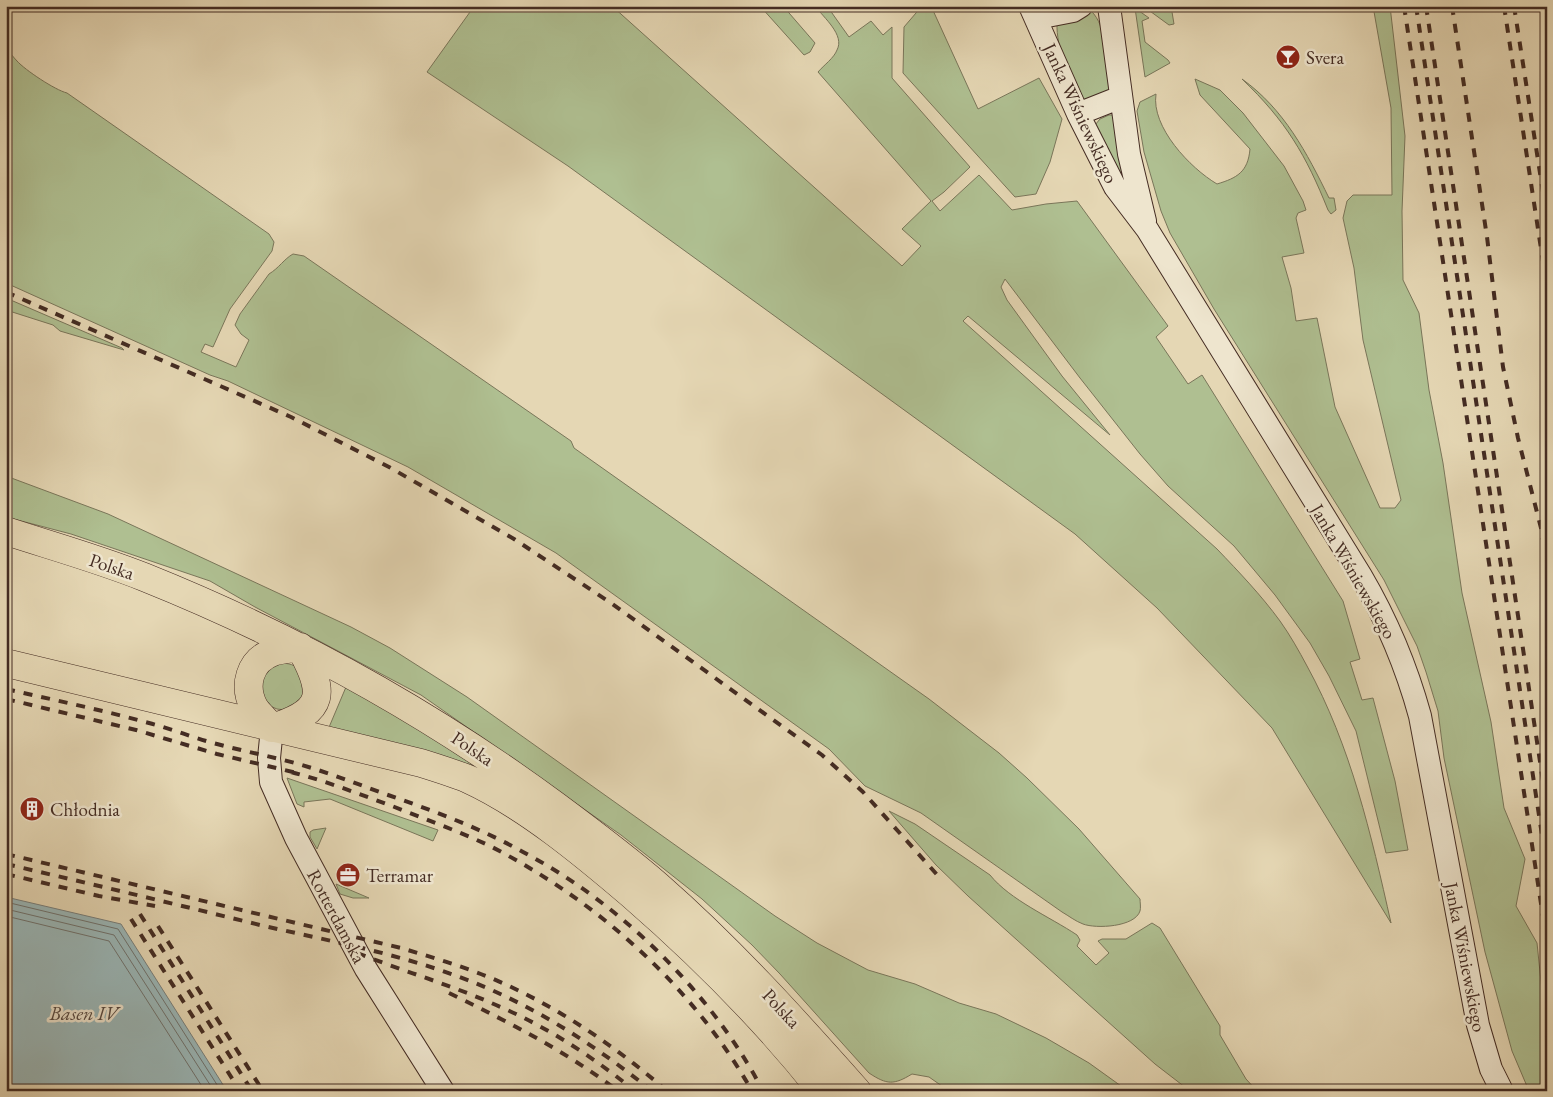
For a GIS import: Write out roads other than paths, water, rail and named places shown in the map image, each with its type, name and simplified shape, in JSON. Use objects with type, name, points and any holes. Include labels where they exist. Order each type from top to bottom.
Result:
[{"type":"highway","name":"Polska","points":[[6,531],[141,576],[208,604],[300,647],[364,681],[462,739],[598,836],[658,886],[737,959],[857,1091]]},
{"type":"highway","points":[[300,647],[313,670],[317,682],[318,691],[315,701],[306,713],[294,721],[272,728],[254,708],[249,693],[248,680],[252,668],[260,659],[272,652],[300,647]]},
{"type":"highway","name":"Polska","points":[[6,663],[443,770],[491,791],[531,816],[596,864],[681,937],[761,1018],[822,1091]]},
{"type":"main road","points":[[1036,10],[1073,11],[1081,6]]},
{"type":"main road","name":"Janka Wiśniewskiego","points":[[1109,6],[1128,154],[1147,229]]},
{"type":"main road","name":"Janka Wiśniewskiego","points":[[1036,10],[1078,114],[1115,187],[1147,229],[1361,576],[1392,634],[1407,673],[1420,716],[1478,1024],[1491,1080],[1502,1091]]},
{"type":"main road","points":[[1078,114],[1121,97]]},
{"type":"main road","name":"Rotterdamska","points":[[272,728],[269,758],[271,782],[296,838],[366,969],[443,1091]]},
{"type":"water","name":"Basen IV","points":[[6,897],[121,924],[227,1091],[6,1091]]},
{"type":"railway","points":[[1404,6],[1547,943]]},
{"type":"railway","points":[[1416,6],[1547,868]]},
{"type":"railway","points":[[1426,6],[1547,808]]},
{"type":"railway","points":[[1452,6],[1487,237],[1503,367],[1518,438],[1541,528],[1547,566]]},
{"type":"railway","points":[[1504,6],[1547,288]]},
{"type":"railway","points":[[1514,6],[1547,218]]},
{"type":"railway","points":[[6,292],[291,417],[389,467],[514,539],[611,603],[822,755],[863,792],[940,878]]},
{"type":"railway","points":[[6,689],[131,718],[217,744],[285,760],[342,778],[440,814],[507,843],[559,873],[594,897],[628,924],[660,954],[718,1019],[763,1091]]},
{"type":"railway","points":[[6,699],[136,730],[217,754],[297,773]]},
{"type":"railway","points":[[291,772],[367,797],[490,846],[530,868],[568,893],[639,949],[671,981],[728,1052],[752,1091]]},
{"type":"railway","points":[[6,854],[401,948],[469,970],[515,989],[561,1013],[605,1042],[667,1091]]},
{"type":"railway","points":[[6,864],[358,947],[454,975],[507,997],[558,1024],[606,1056],[652,1091]]},
{"type":"railway","points":[[6,874],[99,896],[155,906]]},
{"type":"railway","points":[[140,914],[252,1091]]},
{"type":"railway","points":[[131,919],[240,1091]]},
{"type":"railway","points":[[158,926],[263,1091]]},
{"type":"railway","points":[[357,953],[462,991],[515,1013],[568,1043],[603,1066],[635,1091]]},
{"type":"railway","points":[[449,993],[515,1026],[557,1050],[618,1091]]},
{"type":"place","name":"Svera","points":[[1288,57]]},
{"type":"place","name":"Chłodnia","points":[[32,809]]},
{"type":"place","name":"Terramar","points":[[348,875]]}]
